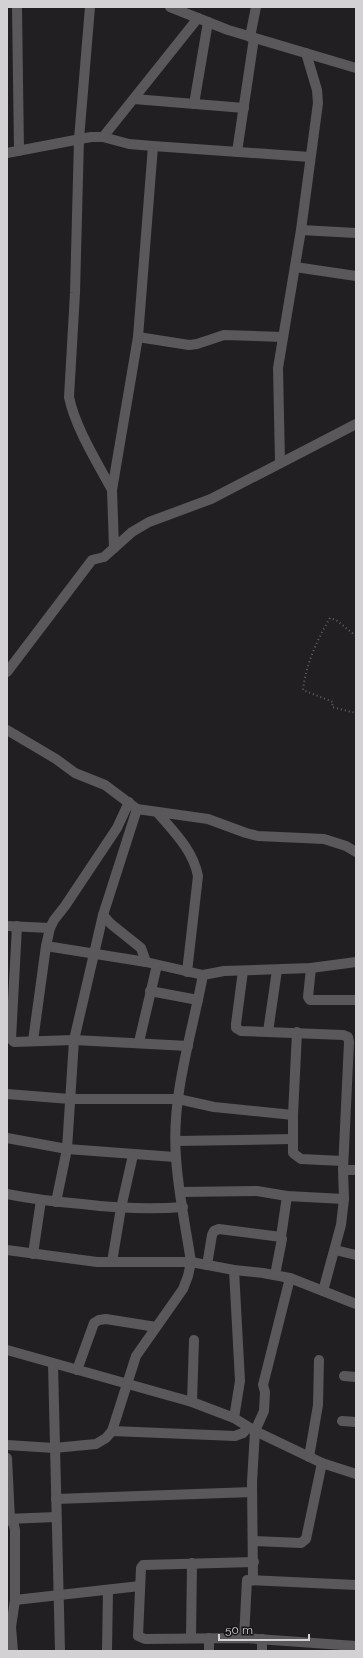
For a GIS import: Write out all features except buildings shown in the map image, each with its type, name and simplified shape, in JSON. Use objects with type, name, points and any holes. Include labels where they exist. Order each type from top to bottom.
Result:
[{"type":"street","points":[[17,7],[19,152]]},
{"type":"street","points":[[90,7],[79,139],[75,294],[69,397],[71,408],[112,490]]},
{"type":"street","points":[[170,7],[252,38],[356,68]]},
{"type":"street","points":[[237,152],[244,108],[256,7]]},
{"type":"street","points":[[103,137],[198,18]]},
{"type":"street","points":[[194,104],[208,22]]},
{"type":"street","points":[[280,462],[278,384],[283,337],[301,230],[318,104],[317,90],[306,53]]},
{"type":"street","points":[[134,99],[244,108]]},
{"type":"street","points":[[7,152],[19,152],[79,139],[103,137],[129,144],[310,157]]},
{"type":"street","points":[[114,548],[112,490],[138,336],[153,146]]},
{"type":"street","points":[[301,230],[356,233]]},
{"type":"street","points":[[295,268],[356,276]]},
{"type":"street","points":[[138,336],[189,345],[197,344],[224,335],[283,337]]},
{"type":"street","points":[[7,672],[92,560],[104,557],[132,532],[149,522],[212,499],[243,484],[280,462],[356,424]]},
{"type":"street","points":[[7,730],[56,759],[75,773],[105,785],[137,809],[208,819],[258,836],[324,839],[346,846],[356,852]]},
{"type":"street","points":[[33,1041],[46,946],[50,928],[117,828],[129,802]]},
{"type":"street","points":[[56,1202],[67,1149],[74,1040],[103,915],[137,809]]},
{"type":"street","points":[[157,812],[187,849],[195,864],[198,876],[187,972]]},
{"type":"street","points":[[103,915],[111,924],[141,948],[146,962]]},
{"type":"street","points":[[50,928],[12,926],[9,1019],[12,1041],[74,1040],[139,1042],[188,1046]]},
{"type":"street","points":[[46,946],[146,962],[203,975],[224,971],[311,968],[356,962]]},
{"type":"street","points":[[139,1042],[157,965]]},
{"type":"street","points":[[311,968],[308,997],[310,1000],[356,1000]]},
{"type":"street","points":[[268,1032],[277,970]]},
{"type":"street","points":[[243,971],[236,1028],[241,1031],[298,1032],[343,1035],[348,1037],[343,1166],[344,1199],[341,1225],[323,1291]]},
{"type":"street","points":[[7,1445],[54,1448],[96,1444],[106,1438],[112,1431],[136,1356],[182,1289],[188,1276],[191,1262],[176,1157],[178,1099],[180,1078],[203,975]]},
{"type":"street","points":[[150,991],[198,1000]]},
{"type":"street","points":[[298,1032],[293,1115],[293,1153],[301,1159],[343,1166],[356,1170]]},
{"type":"street","points":[[7,1094],[70,1099],[178,1099],[214,1107],[293,1115]]},
{"type":"street","points":[[7,1138],[67,1149],[176,1157]]},
{"type":"street","points":[[176,1141],[293,1139]]},
{"type":"street","points":[[112,1262],[121,1208],[133,1155]]},
{"type":"street","points":[[181,1192],[257,1191],[287,1196],[344,1199]]},
{"type":"street","points":[[7,1194],[56,1202],[121,1208],[158,1209],[183,1207]]},
{"type":"street","points":[[275,1275],[282,1239],[281,1236],[287,1196]]},
{"type":"street","points":[[33,1254],[41,1200]]},
{"type":"street","points":[[207,1265],[212,1235],[214,1231],[219,1229],[281,1236]]},
{"type":"street","points":[[7,1250],[97,1262],[191,1262],[290,1278],[356,1304]]},
{"type":"street","points":[[335,1250],[356,1255]]},
{"type":"street","points":[[234,1270],[240,1381],[234,1418]]},
{"type":"street","points":[[254,1579],[252,1429],[264,1410],[265,1392],[263,1384],[290,1278]]},
{"type":"street","points":[[77,1370],[94,1324],[99,1320],[106,1319],[156,1326]]},
{"type":"street","points":[[192,1402],[194,1340]]},
{"type":"street","points":[[7,1350],[192,1402],[234,1418],[252,1429],[322,1463],[356,1474]]},
{"type":"street","points":[[309,1457],[318,1405],[319,1360]]},
{"type":"street","points":[[53,1364],[60,1651]]},
{"type":"street","points":[[344,1376],[356,1377]]},
{"type":"street","points":[[342,1420],[356,1422]]},
{"type":"street","points":[[112,1431],[235,1436],[252,1429]]},
{"type":"street","points":[[7,1458],[8,1519],[14,1525],[15,1530],[11,1576],[14,1600],[9,1627],[13,1651]]},
{"type":"street","points":[[254,1541],[301,1543],[306,1539],[322,1463]]},
{"type":"street","points":[[56,1499],[252,1492]]},
{"type":"street","points":[[8,1519],[56,1517]]},
{"type":"street","points":[[254,1562],[143,1565],[141,1568],[138,1636],[145,1639],[262,1639],[306,1647],[356,1646]]},
{"type":"street","points":[[191,1638],[192,1563]]},
{"type":"street","points":[[244,1638],[246,1580],[248,1579],[356,1585]]},
{"type":"street","points":[[14,1600],[140,1586]]},
{"type":"street","points":[[107,1651],[108,1590]]},
{"type":"street","points":[[209,1638],[209,1651]]},
{"type":"street","points":[[262,1639],[262,1651]]},
{"type":"street","points":[[355,1651],[356,1640]]},
{"type":"path","points":[[356,636],[336,620],[330,618],[317,642],[304,680],[303,690],[333,702],[332,707],[356,713]]}]
